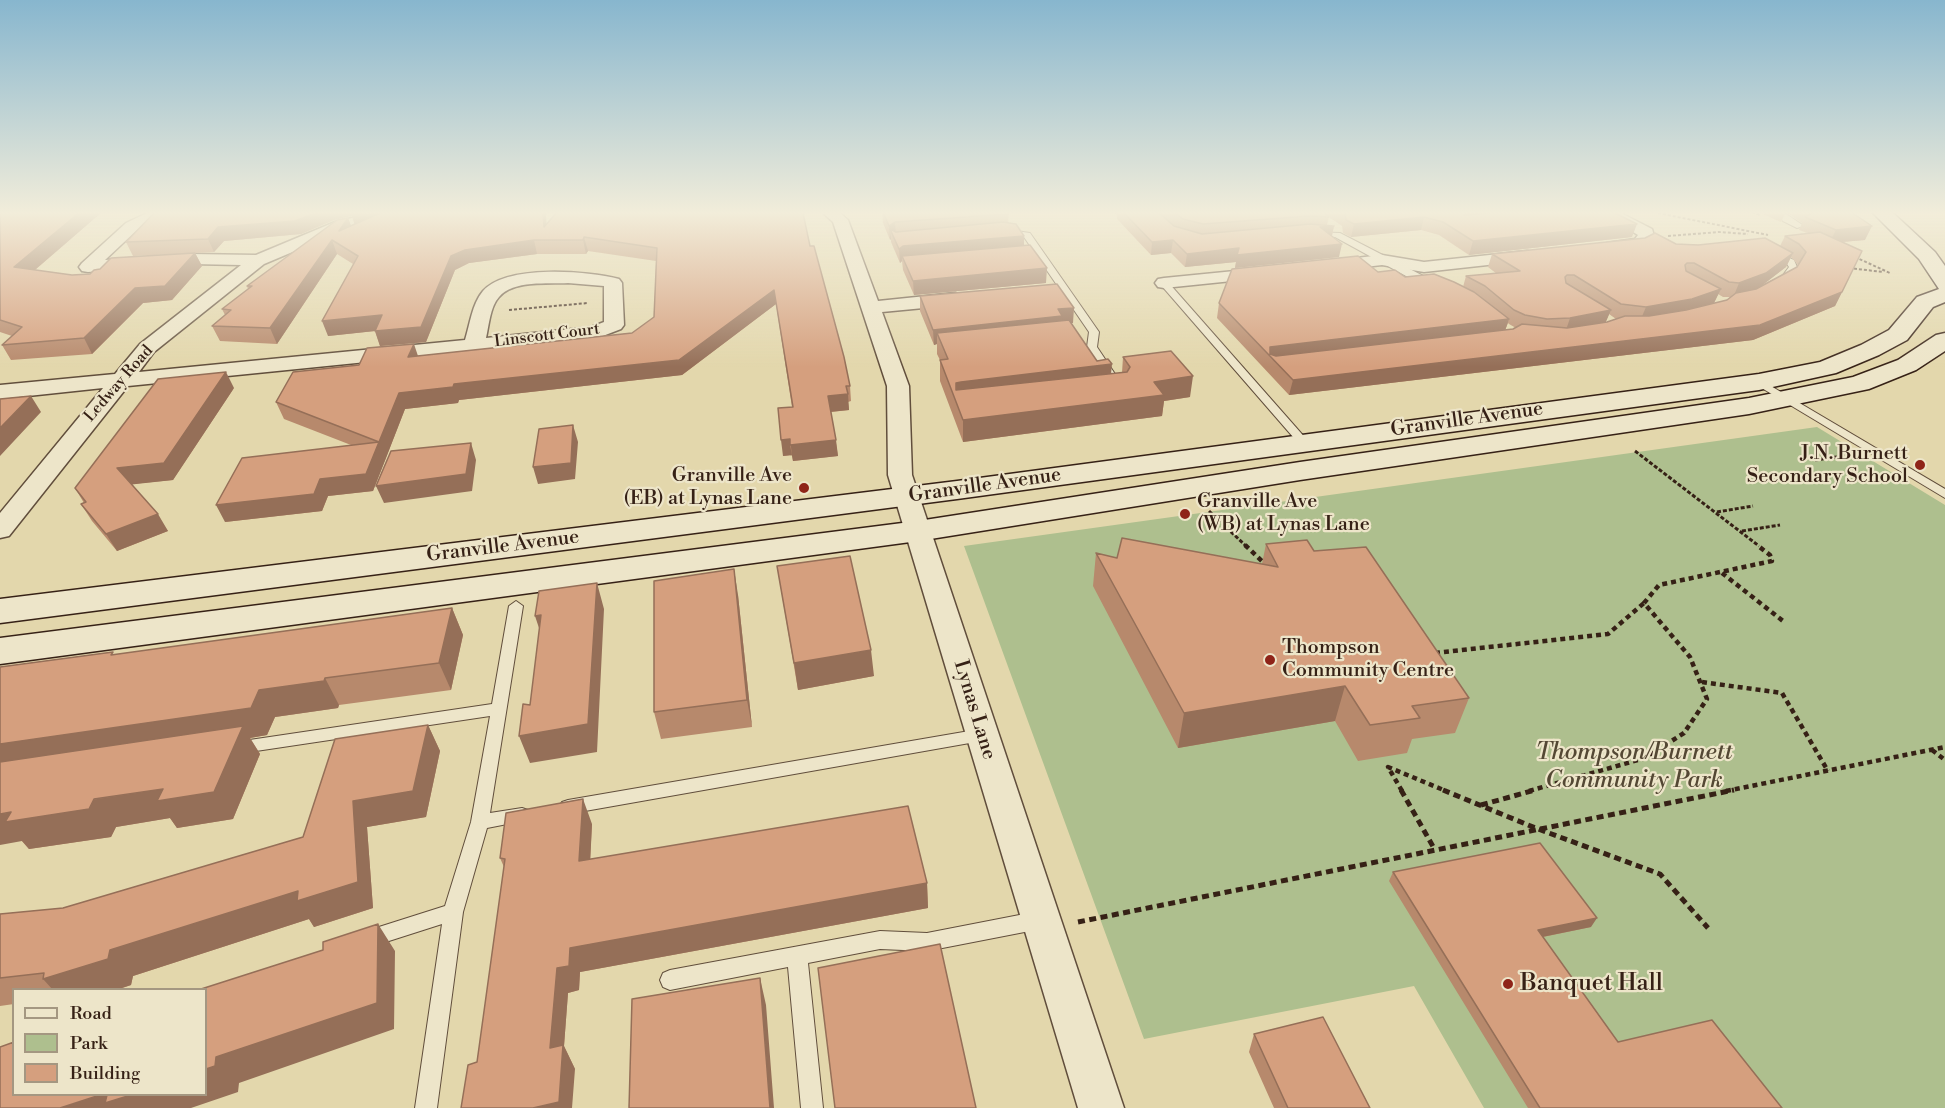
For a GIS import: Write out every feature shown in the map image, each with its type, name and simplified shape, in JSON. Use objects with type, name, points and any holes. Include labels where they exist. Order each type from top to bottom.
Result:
[{"type":"main road","points":[[1938,264],[1945,290]]},
{"type":"main road","name":"Granville Avenue","points":[[0,611],[907,496],[1759,382],[1827,368],[1870,350],[1898,335],[1925,302],[1945,290]]},
{"type":"main road","name":"Granville Avenue","points":[[0,651],[918,531],[1335,466],[1789,400],[1870,380],[1907,365],[1945,340]]},
{"type":"street","points":[[92,264],[88,267],[130,264]]},
{"type":"street","name":"Ledway Road","points":[[0,530],[147,348],[253,264]]},
{"type":"street","name":"Lynas Lane","points":[[856,264],[898,386],[900,475],[1101,1108]]},
{"type":"street","points":[[1317,268],[1352,264]]},
{"type":"street","points":[[1404,264],[1424,267],[1454,264]]},
{"type":"street","points":[[1164,283],[1281,271]]},
{"type":"street","name":"Linscott Court","points":[[0,392],[596,333],[608,329],[614,323],[613,283],[585,278],[502,286],[490,294],[474,344]]},
{"type":"street","points":[[1041,291],[1065,289]]},
{"type":"street","points":[[872,307],[972,298]]},
{"type":"lane","points":[[1048,264],[1065,289],[1088,333],[1092,347],[1115,380]]},
{"type":"lane","points":[[1390,264],[1439,285]]},
{"type":"lane","points":[[1767,289],[1786,277],[1793,267],[1792,264]]},
{"type":"lane","points":[[1164,283],[1304,443]]},
{"type":"lane","points":[[1759,382],[1945,494]]},
{"type":"lane","points":[[426,1108],[453,912],[480,822],[516,606]]},
{"type":"lane","points":[[218,751],[500,709]]},
{"type":"lane","points":[[480,822],[981,735]]},
{"type":"lane","points":[[352,944],[453,912]]},
{"type":"lane","points":[[670,980],[880,939],[927,942],[1043,924]]},
{"type":"lane","points":[[797,957],[812,1108]]},
{"type":"path","points":[[1845,267],[1890,273],[1869,264]]},
{"type":"path","points":[[548,337],[556,279]]},
{"type":"path","points":[[484,312],[614,301]]},
{"type":"path","points":[[1424,655],[1608,634],[1644,603],[1659,585],[1772,561],[1770,555],[1742,531],[1635,451]]},
{"type":"path","points":[[1716,512],[1753,506]]},
{"type":"path","points":[[1209,510],[1268,567]]},
{"type":"path","points":[[1742,531],[1780,525]]},
{"type":"path","points":[[1721,572],[1783,621]]},
{"type":"path","points":[[1481,805],[1645,758],[1684,733],[1707,699],[1702,682],[1689,654],[1644,603]]},
{"type":"path","points":[[1702,682],[1782,693],[1828,771]]},
{"type":"path","points":[[1043,924],[1435,850],[1945,747]]},
{"type":"path","points":[[1932,750],[1945,760]]},
{"type":"path","points":[[1435,850],[1388,767],[1538,829],[1660,874],[1708,928]]},
{"type":"green space","name":"Thompson/Burnett Community Park","points":[[1817,427],[1945,505],[1945,1108],[1484,1108],[1414,986],[1144,1039],[964,546]]},
{"type":"building","points":[[0,264],[18,264],[14,267],[72,275],[90,274],[105,264],[185,264],[165,286],[135,288],[84,338],[2,345],[22,327],[0,320]]},
{"type":"building","points":[[277,264],[315,264],[270,328],[212,326],[231,310],[222,309],[252,286],[247,286]]},
{"type":"building","points":[[354,264],[448,264],[421,327],[375,331],[382,315],[322,321]]},
{"type":"building","points":[[656,264],[819,264],[850,386],[846,386],[848,394],[828,396],[836,440],[790,445],[790,439],[781,440],[778,408],[793,407],[774,290],[679,360],[454,384],[453,387],[399,393],[379,442],[276,402],[293,372],[359,365],[367,348],[414,344],[408,357],[632,333],[654,317]]},
{"type":"building","points":[[905,264],[1044,264],[1047,268],[913,281]]},
{"type":"building","points":[[1283,264],[1368,264],[1378,272],[1395,270],[1405,277],[1434,274],[1474,292],[1509,319],[1270,347],[1270,354],[1276,356],[1513,329],[1522,324],[1567,328],[1607,322],[1625,316],[1649,316],[1686,310],[1727,300],[1736,293],[1756,289],[1797,267],[1799,264],[1856,264],[1842,292],[1760,325],[1293,380],[1219,303],[1232,269]]},
{"type":"building","points":[[1508,264],[1686,264],[1686,271],[1721,289],[1692,299],[1646,307],[1621,304],[1574,275],[1567,275],[1566,283],[1611,310],[1570,318],[1547,319],[1525,315],[1514,310],[1485,286],[1466,276],[1520,271]]},
{"type":"building","points":[[1695,264],[1779,264],[1766,273],[1739,283],[1729,282]]},
{"type":"building","points":[[1057,284],[1074,308],[1058,309],[1062,316],[933,330],[920,296]]},
{"type":"building","points":[[1069,320],[1097,361],[1108,359],[1112,364],[961,382],[956,383],[956,390],[1127,372],[1130,367],[1123,357],[1171,351],[1193,376],[1154,382],[1164,395],[963,420],[940,360],[948,359],[937,333]]},
{"type":"building","points":[[226,372],[164,463],[117,468],[158,514],[106,534],[81,504],[86,502],[75,488],[158,379]]},
{"type":"building","points":[[31,396],[0,428],[0,399]]},
{"type":"building","points":[[573,425],[571,463],[533,467],[539,429]]},
{"type":"building","points":[[379,442],[366,474],[320,479],[314,494],[216,505],[242,458]]},
{"type":"building","points":[[471,443],[466,474],[376,486],[391,451]]},
{"type":"building","name":"Thompson Community Centre","points":[[1122,538],[1278,567],[1266,544],[1307,540],[1314,551],[1366,547],[1469,698],[1412,706],[1420,718],[1370,725],[1345,686],[1184,713],[1096,553],[1117,558]]},
{"type":"building","points":[[850,556],[871,650],[794,663],[777,566]]},
{"type":"building","points":[[734,569],[747,700],[654,712],[654,581]]},
{"type":"building","points":[[597,583],[588,724],[519,736],[523,704],[530,705],[541,615],[535,616],[539,591]]},
{"type":"building","points":[[452,608],[439,663],[325,678],[324,681],[259,690],[251,708],[0,744],[0,667],[113,652],[111,655]]},
{"type":"building","points":[[428,725],[413,791],[353,801],[358,882],[297,901],[298,891],[110,950],[108,959],[43,979],[44,973],[0,978],[0,914],[63,908],[303,837],[335,739]]},
{"type":"building","points":[[243,726],[214,792],[157,801],[163,789],[94,799],[89,809],[5,822],[11,812],[0,814],[0,762]]},
{"type":"building","points":[[583,799],[579,861],[908,806],[927,883],[570,948],[569,966],[557,968],[550,1048],[563,1045],[559,1102],[533,1108],[461,1108],[468,1065],[477,1062],[505,859],[500,858],[506,813]]},
{"type":"building","name":"Banquet Hall","points":[[1540,843],[1597,918],[1538,930],[1618,1042],[1712,1020],[1782,1108],[1540,1108],[1393,872]]},
{"type":"building","points":[[378,924],[377,1003],[216,1057],[215,1066],[207,1069],[207,988],[204,988],[323,950],[323,942]]},
{"type":"building","points":[[940,944],[976,1108],[835,1108],[818,968]]},
{"type":"building","points":[[760,978],[770,1108],[629,1108],[632,999]]},
{"type":"building","points":[[1323,1017],[1370,1108],[1288,1108],[1254,1034]]},
{"type":"building","points":[[12,1043],[12,1096],[97,1096],[60,1108],[0,1108],[0,1047]]},
{"type":"building","points":[[107,1096],[128,1096],[105,1103]]},
{"type":"place","name":"J.N. Burnett Secondary School","points":[[1920,465]]},
{"type":"place","name":"Granville Ave (EB) at Lynas Lane","points":[[804,488]]},
{"type":"place","name":"Granville Ave (WB) at Lynas Lane","points":[[1185,514]]},
{"type":"place","name":"Thompson Community Centre","points":[[1270,660]]},
{"type":"place","name":"Banquet Hall","points":[[1508,984]]}]
